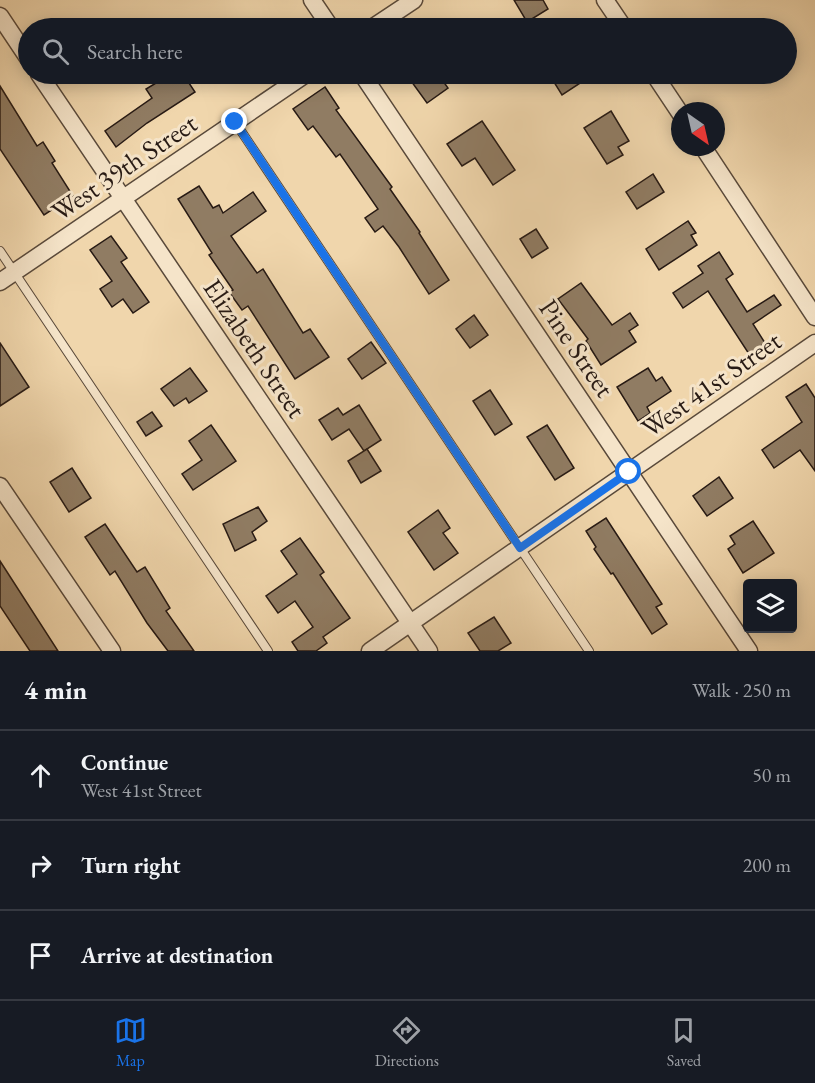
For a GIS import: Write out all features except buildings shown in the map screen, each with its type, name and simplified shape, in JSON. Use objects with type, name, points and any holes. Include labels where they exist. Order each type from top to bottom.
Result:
[{"type":"street","points":[[312,0],[325,18]]},
{"type":"street","points":[[387,18],[414,0]]},
{"type":"street","points":[[605,0],[617,18]]},
{"type":"street","points":[[0,16],[18,43]]},
{"type":"street","name":"Elizabeth Street","points":[[46,84],[429,651]]},
{"type":"street","name":"West 39th Street","points":[[0,282],[291,84]]},
{"type":"street","name":"Pine Street","points":[[369,84],[749,651]]},
{"type":"street","points":[[661,84],[673,102]]},
{"type":"street","points":[[709,156],[815,316]]},
{"type":"street","name":"West 41st Street","points":[[370,651],[815,343]]},
{"type":"street","points":[[0,486],[112,651]]},
{"type":"lane","points":[[235,122],[589,651]]},
{"type":"lane","points":[[0,251],[268,651]]},
{"type":"route","points":[[235,122],[520,548],[629,472]]}]
